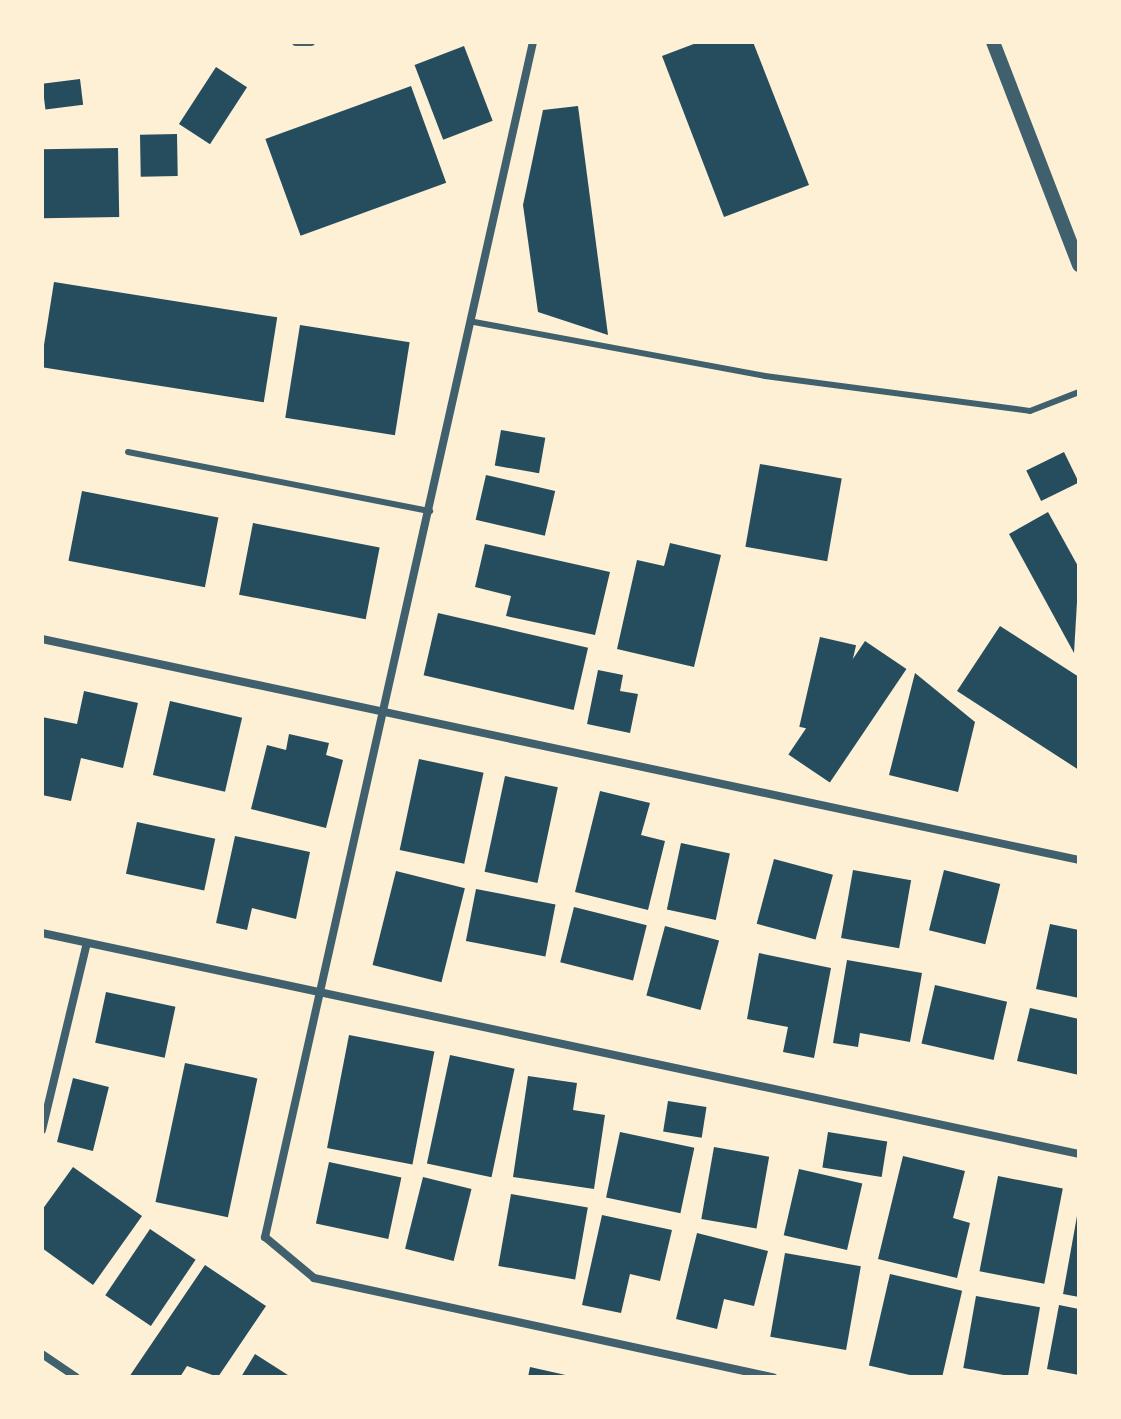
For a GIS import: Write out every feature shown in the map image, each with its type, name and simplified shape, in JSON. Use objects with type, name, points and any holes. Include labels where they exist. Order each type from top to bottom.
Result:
[{"type":"street","points":[[296,42],[311,42]]},
{"type":"street","points":[[533,42],[474,322],[265,1237],[314,1278],[773,1377]]},
{"type":"street","points":[[993,42],[1079,265]]},
{"type":"street","points":[[42,639],[1079,860]]},
{"type":"street","points":[[42,933],[320,997],[1079,1154]]},
{"type":"street","points":[[42,1130],[87,943]]},
{"type":"street","points":[[42,1354],[76,1377]]},
{"type":"lane","points":[[474,322],[765,376],[1030,411],[1079,392]]},
{"type":"lane","points":[[128,452],[431,511]]},
{"type":"building","points":[[699,42],[753,42],[809,185],[724,217],[662,56]]},
{"type":"building","points":[[464,46],[493,121],[443,140],[415,65]]},
{"type":"building","points":[[216,67],[247,87],[210,144],[179,124]]},
{"type":"building","points":[[80,79],[83,105],[45,109],[42,84]]},
{"type":"building","points":[[411,86],[446,183],[301,236],[265,139]]},
{"type":"building","points":[[578,106],[608,335],[538,312],[523,205],[543,110]]},
{"type":"building","points":[[177,134],[178,176],[141,177],[140,135]]},
{"type":"building","points":[[118,148],[119,217],[43,218],[42,149]]},
{"type":"building","points":[[54,282],[277,317],[264,402],[42,367]]},
{"type":"building","points":[[300,325],[410,342],[395,435],[285,418]]},
{"type":"building","points":[[501,430],[545,438],[539,473],[495,465]]},
{"type":"building","points":[[1064,452],[1079,483],[1041,501],[1026,470]]},
{"type":"building","points":[[760,464],[842,478],[827,561],[745,547]]},
{"type":"building","points":[[486,475],[555,491],[545,536],[476,520]]},
{"type":"building","points":[[82,491],[218,518],[205,587],[68,561]]},
{"type":"building","points":[[1048,512],[1079,568],[1074,653],[1009,534]]},
{"type":"building","points":[[253,523],[380,548],[366,619],[239,595]]},
{"type":"building","points":[[670,543],[721,555],[694,667],[617,649],[637,560],[664,566]]},
{"type":"building","points":[[485,544],[610,572],[595,635],[506,616],[511,596],[475,587]]},
{"type":"building","points":[[438,613],[588,648],[574,710],[424,675]]},
{"type":"building","points":[[1000,626],[1079,677],[1079,770],[957,691]]},
{"type":"building","points":[[820,637],[856,645],[835,735],[799,727]]},
{"type":"building","points":[[865,641],[906,669],[830,783],[788,755]]},
{"type":"building","points":[[598,670],[623,675],[620,691],[638,694],[630,733],[587,724]]},
{"type":"building","points":[[915,673],[975,722],[958,792],[889,775]]},
{"type":"building","points":[[84,691],[138,703],[123,768],[81,758],[71,801],[42,795],[42,717],[77,724]]},
{"type":"building","points":[[170,701],[242,718],[225,792],[153,775]]},
{"type":"building","points":[[289,734],[329,743],[326,755],[343,760],[326,828],[251,809],[267,745],[286,750]]},
{"type":"building","points":[[419,759],[484,773],[464,864],[400,850]]},
{"type":"building","points":[[505,776],[558,787],[537,883],[485,872]]},
{"type":"building","points":[[600,791],[650,803],[641,835],[665,841],[648,910],[575,892]]},
{"type":"building","points":[[137,822],[215,839],[204,890],[126,874]]},
{"type":"building","points":[[235,836],[310,852],[296,919],[252,908],[247,930],[216,923]]},
{"type":"building","points":[[681,843],[730,853],[716,920],[667,910]]},
{"type":"building","points":[[774,859],[833,875],[816,940],[757,924]]},
{"type":"building","points":[[853,870],[911,880],[899,948],[841,938]]},
{"type":"building","points":[[944,870],[1000,884],[985,944],[929,930]]},
{"type":"building","points":[[396,871],[465,888],[441,982],[373,965]]},
{"type":"building","points":[[476,889],[556,904],[545,956],[466,941]]},
{"type":"building","points":[[574,907],[647,925],[633,980],[560,962]]},
{"type":"building","points":[[1050,924],[1079,930],[1079,998],[1036,989]]},
{"type":"building","points":[[665,926],[719,940],[700,1010],[646,996]]},
{"type":"building","points":[[759,953],[831,968],[814,1058],[783,1052],[788,1027],[747,1019]]},
{"type":"building","points":[[847,960],[922,973],[910,1042],[860,1033],[858,1047],[833,1043]]},
{"type":"building","points":[[935,985],[1007,1002],[994,1060],[922,1043]]},
{"type":"building","points":[[106,992],[175,1007],[165,1058],[95,1043]]},
{"type":"building","points":[[1030,1008],[1079,1019],[1079,1075],[1017,1061]]},
{"type":"building","points":[[349,1035],[434,1052],[412,1164],[327,1148]]},
{"type":"building","points":[[450,1055],[515,1069],[491,1177],[427,1164]]},
{"type":"building","points":[[185,1063],[257,1078],[228,1217],[155,1202]]},
{"type":"building","points":[[528,1076],[577,1083],[573,1110],[605,1115],[594,1189],[513,1177]]},
{"type":"building","points":[[73,1078],[109,1087],[93,1151],[57,1142]]},
{"type":"building","points":[[668,1101],[707,1107],[702,1138],[663,1132]]},
{"type":"building","points":[[620,1132],[694,1148],[680,1213],[606,1198]]},
{"type":"building","points":[[828,1132],[887,1141],[882,1177],[822,1168]]},
{"type":"building","points":[[714,1147],[769,1157],[756,1229],[701,1219]]},
{"type":"building","points":[[903,1156],[965,1171],[953,1218],[970,1223],[957,1278],[878,1259]]},
{"type":"building","points":[[329,1162],[401,1177],[388,1239],[316,1224]]},
{"type":"building","points":[[73,1167],[142,1216],[93,1285],[42,1248],[42,1210]]},
{"type":"building","points":[[799,1169],[862,1184],[847,1250],[784,1235]]},
{"type":"building","points":[[998,1176],[1063,1189],[1044,1284],[979,1271]]},
{"type":"building","points":[[423,1177],[472,1189],[454,1261],[405,1249]]},
{"type":"building","points":[[511,1194],[588,1208],[575,1279],[498,1266]]},
{"type":"building","points":[[602,1215],[672,1230],[660,1281],[630,1274],[621,1313],[582,1305]]},
{"type":"building","points":[[1079,1216],[1079,1297],[1063,1294]]},
{"type":"building","points":[[150,1229],[196,1260],[151,1326],[105,1295]]},
{"type":"building","points":[[697,1233],[768,1251],[754,1306],[724,1299],[717,1329],[676,1319]]},
{"type":"building","points":[[785,1253],[861,1266],[846,1350],[770,1337]]},
{"type":"building","points":[[205,1265],[266,1306],[218,1377],[187,1366],[180,1377],[129,1377]]},
{"type":"building","points":[[890,1274],[962,1291],[942,1377],[918,1377],[869,1366]]},
{"type":"building","points":[[976,1296],[1040,1307],[1028,1377],[963,1368]]},
{"type":"building","points":[[1059,1305],[1079,1309],[1079,1375],[1047,1369]]},
{"type":"building","points":[[255,1354],[291,1377],[241,1377]]},
{"type":"building","points":[[530,1367],[570,1376],[570,1377],[528,1377]]}]
